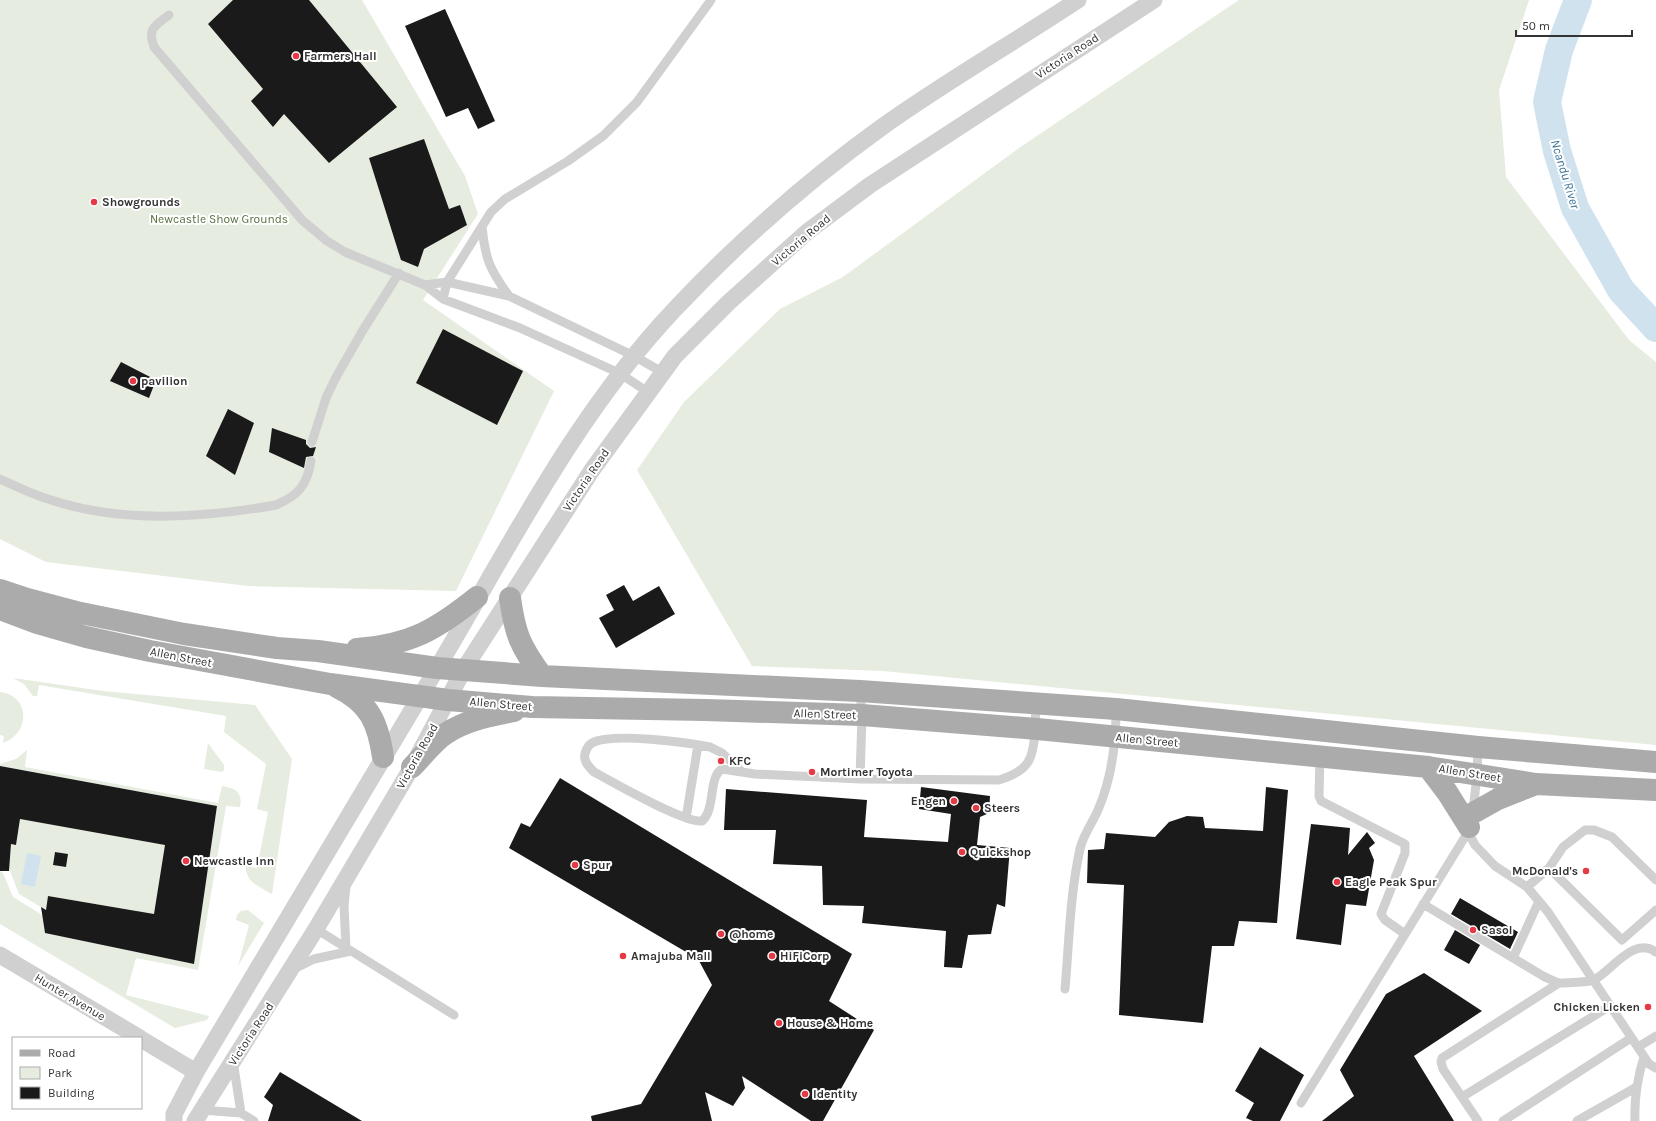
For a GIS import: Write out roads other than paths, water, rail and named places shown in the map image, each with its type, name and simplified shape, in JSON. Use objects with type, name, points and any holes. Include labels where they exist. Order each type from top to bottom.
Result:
[{"type":"main road","name":"Allen Street","points":[[0,590],[76,612],[184,634],[277,648],[318,651],[437,668],[542,676],[860,691],[1116,709],[1478,747],[1656,762]]},
{"type":"main road","points":[[318,651],[380,647],[410,640],[431,630],[454,615],[477,597]]},
{"type":"main road","points":[[510,598],[513,621],[519,641],[542,676]]},
{"type":"main road","name":"Allen Street","points":[[0,609],[37,623],[122,645],[212,664],[419,697],[532,707],[862,715],[1036,729],[1428,767],[1536,784],[1656,790]]},
{"type":"main road","points":[[330,684],[357,699],[373,717],[380,734],[383,757]]},
{"type":"main road","points":[[412,767],[444,734],[459,726],[483,718],[532,707]]},
{"type":"main road","points":[[1246,749],[1248,722]]},
{"type":"main road","points":[[1428,767],[1470,824],[1498,799],[1536,784]]},
{"type":"street","points":[[174,1121],[174,1114],[196,1072],[437,668],[477,597],[589,415],[619,373],[672,312],[722,261],[813,181],[899,116],[1078,0]]},
{"type":"street","name":"Victoria Road","points":[[202,1110],[290,971],[347,877],[412,767],[464,669],[592,470],[675,356],[728,303],[806,232],[870,185],[1154,0]]},
{"type":"street","name":"Hunter Avenue","points":[[0,955],[138,1037]]},
{"type":"street","name":"Hunter Avenue","points":[[142,1039],[196,1072]]},
{"type":"street","points":[[196,1072],[230,1066]]},
{"type":"street","points":[[196,1072],[202,1110]]},
{"type":"lane","points":[[443,299],[447,282],[491,212],[505,199],[587,148],[637,102],[711,0]]},
{"type":"lane","points":[[168,15],[152,29],[150,37],[154,47],[298,216],[327,241],[345,252],[425,285],[443,299],[520,328],[619,373],[648,392]]},
{"type":"lane","points":[[482,226],[487,261],[493,273],[509,296]]},
{"type":"lane","points":[[312,442],[326,398],[335,379],[399,273]]},
{"type":"lane","points":[[425,285],[447,282],[509,296],[634,356],[662,372]]},
{"type":"lane","points":[[0,479],[45,498],[71,505],[117,514],[181,515],[276,505],[289,500],[304,486],[309,476],[311,461]]},
{"type":"lane","points":[[860,691],[862,715],[860,779]]},
{"type":"lane","points":[[742,772],[722,753],[710,747],[625,738],[595,741],[586,749],[584,758],[594,772],[686,818],[697,822],[706,818],[709,812],[716,774],[722,769],[742,772],[860,779],[999,780],[1006,778],[1018,772],[1029,762],[1036,729],[1035,703]]},
{"type":"lane","points":[[1065,989],[1076,869],[1080,847],[1106,788],[1116,737],[1116,709]]},
{"type":"lane","points":[[686,818],[698,745]]},
{"type":"lane","points":[[1478,747],[1477,774],[1470,824],[1475,845],[1495,866],[1526,886],[1548,912],[1644,1057],[1649,1064],[1656,1068]]},
{"type":"lane","points":[[1320,756],[1319,796],[1321,801],[1405,844],[1405,853],[1381,915],[1385,920],[1405,934]]},
{"type":"lane","points":[[1301,1103],[1405,934],[1470,824]]},
{"type":"lane","points":[[1526,886],[1549,868],[1563,847],[1585,830],[1594,830],[1612,837],[1656,880]]},
{"type":"lane","points":[[1549,868],[1622,940],[1631,952]]},
{"type":"lane","points":[[347,877],[344,906],[349,949]]},
{"type":"lane","points":[[1513,958],[1539,901]]},
{"type":"lane","points":[[1423,904],[1543,976],[1559,983]]},
{"type":"lane","points":[[1622,940],[1656,910]]},
{"type":"lane","points":[[316,929],[454,1015]]},
{"type":"lane","points":[[1478,1121],[1443,1069],[1441,1062],[1445,1056],[1559,983],[1593,980],[1631,952],[1643,947],[1650,948],[1656,952]]},
{"type":"lane","points":[[290,971],[314,959],[349,949]]},
{"type":"lane","points":[[1462,1097],[1610,1006]]},
{"type":"lane","points":[[1638,1047],[1656,1036]]},
{"type":"lane","points":[[1504,1121],[1631,1038]]},
{"type":"lane","points":[[1636,1121],[1634,1100],[1635,1088],[1644,1057]]},
{"type":"lane","points":[[230,1066],[241,1113]]},
{"type":"lane","points":[[1577,1121],[1635,1088]]},
{"type":"lane","points":[[202,1110],[241,1113],[254,1121]]},
{"type":"water","points":[[27,853],[41,856],[35,887],[21,884]]},
{"type":"waterway","name":"Ncandu River","points":[[1578,0],[1559,50],[1547,102],[1557,151],[1575,208],[1621,290],[1656,328]]},
{"type":"place","name":"Farmers Hall","points":[[296,56]]},
{"type":"place","name":"Showgrounds","points":[[94,202]]},
{"type":"place","name":"pavilion","points":[[133,381]]},
{"type":"place","name":"KFC","points":[[721,761]]},
{"type":"place","name":"Mortimer Toyota","points":[[812,772]]},
{"type":"place","name":"Engen","points":[[954,801]]},
{"type":"place","name":"Steers","points":[[976,808]]},
{"type":"place","name":"Quickshop","points":[[962,852]]},
{"type":"place","name":"Newcastle Inn","points":[[186,861]]},
{"type":"place","name":"Spur","points":[[575,865]]},
{"type":"place","name":"McDonald's","points":[[1586,871]]},
{"type":"place","name":"Eagle Peak Spur","points":[[1337,882]]},
{"type":"place","name":"Sasol","points":[[1473,930]]},
{"type":"place","name":"@home","points":[[721,934]]},
{"type":"place","name":"Amajuba Mall","points":[[623,956]]},
{"type":"place","name":"HiFiCorp","points":[[772,956]]},
{"type":"place","name":"Chicken Licken","points":[[1648,1007]]},
{"type":"place","name":"House & Home","points":[[779,1023]]},
{"type":"place","name":"Identity","points":[[805,1094]]},
{"type":"park label","name":"Newcastle Show Grounds","points":[[219,219]]}]
